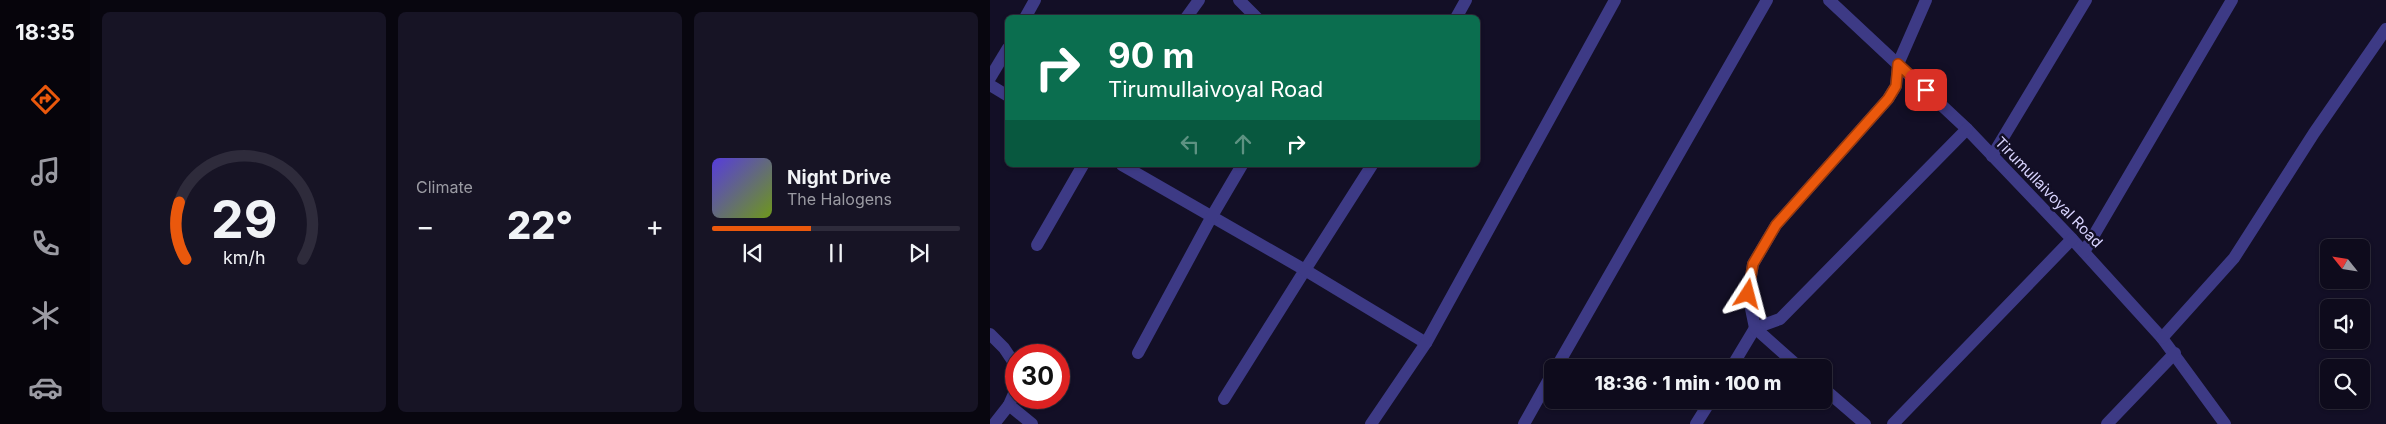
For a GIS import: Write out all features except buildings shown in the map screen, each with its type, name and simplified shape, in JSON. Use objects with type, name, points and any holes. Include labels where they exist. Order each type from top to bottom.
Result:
[{"type":"street","points":[[1027,15],[1035,0]]},
{"type":"street","points":[[1188,15],[1199,0]]},
{"type":"street","points":[[1239,0],[1254,15]]},
{"type":"street","points":[[1458,15],[1466,0]]},
{"type":"street","points":[[1371,424],[1426,343],[1615,0]]},
{"type":"street","points":[[1561,359],[1767,0]]},
{"type":"street","name":"Tirumullaivoyal Road","points":[[1829,0],[1967,129],[2072,239],[2175,353],[2225,424]]},
{"type":"street","points":[[1790,359],[1755,328],[1748,294],[1753,264],[1776,225],[1888,99],[1896,86],[1898,64],[1926,0]]},
{"type":"street","points":[[1992,156],[2086,0]]},
{"type":"street","points":[[2084,252],[2232,0]]},
{"type":"street","points":[[2162,338],[2234,258],[2314,132],[2386,29]]},
{"type":"street","points":[[990,78],[1005,53]]},
{"type":"street","points":[[990,85],[1005,94]]},
{"type":"street","points":[[1736,359],[1755,328],[1780,319],[1967,129]]},
{"type":"street","points":[[1037,245],[1082,167]]},
{"type":"street","points":[[1126,167],[1305,270],[1426,343]]},
{"type":"street","points":[[1138,353],[1212,216],[1241,167]]},
{"type":"street","points":[[1224,399],[1371,167]]},
{"type":"street","points":[[1893,424],[2072,239]]},
{"type":"street","points":[[990,334],[1005,350]]},
{"type":"street","points":[[2107,424],[2175,353]]},
{"type":"street","points":[[1524,424],[1544,388]]},
{"type":"street","points":[[1832,396],[1865,424]]},
{"type":"street","points":[[994,424],[1005,409]]},
{"type":"street","points":[[1013,409],[1032,424]]},
{"type":"street","points":[[1696,424],[1705,409]]},
{"type":"route","points":[[1748,294],[1753,264],[1776,225],[1888,99],[1896,86],[1898,64],[1926,90]]}]
